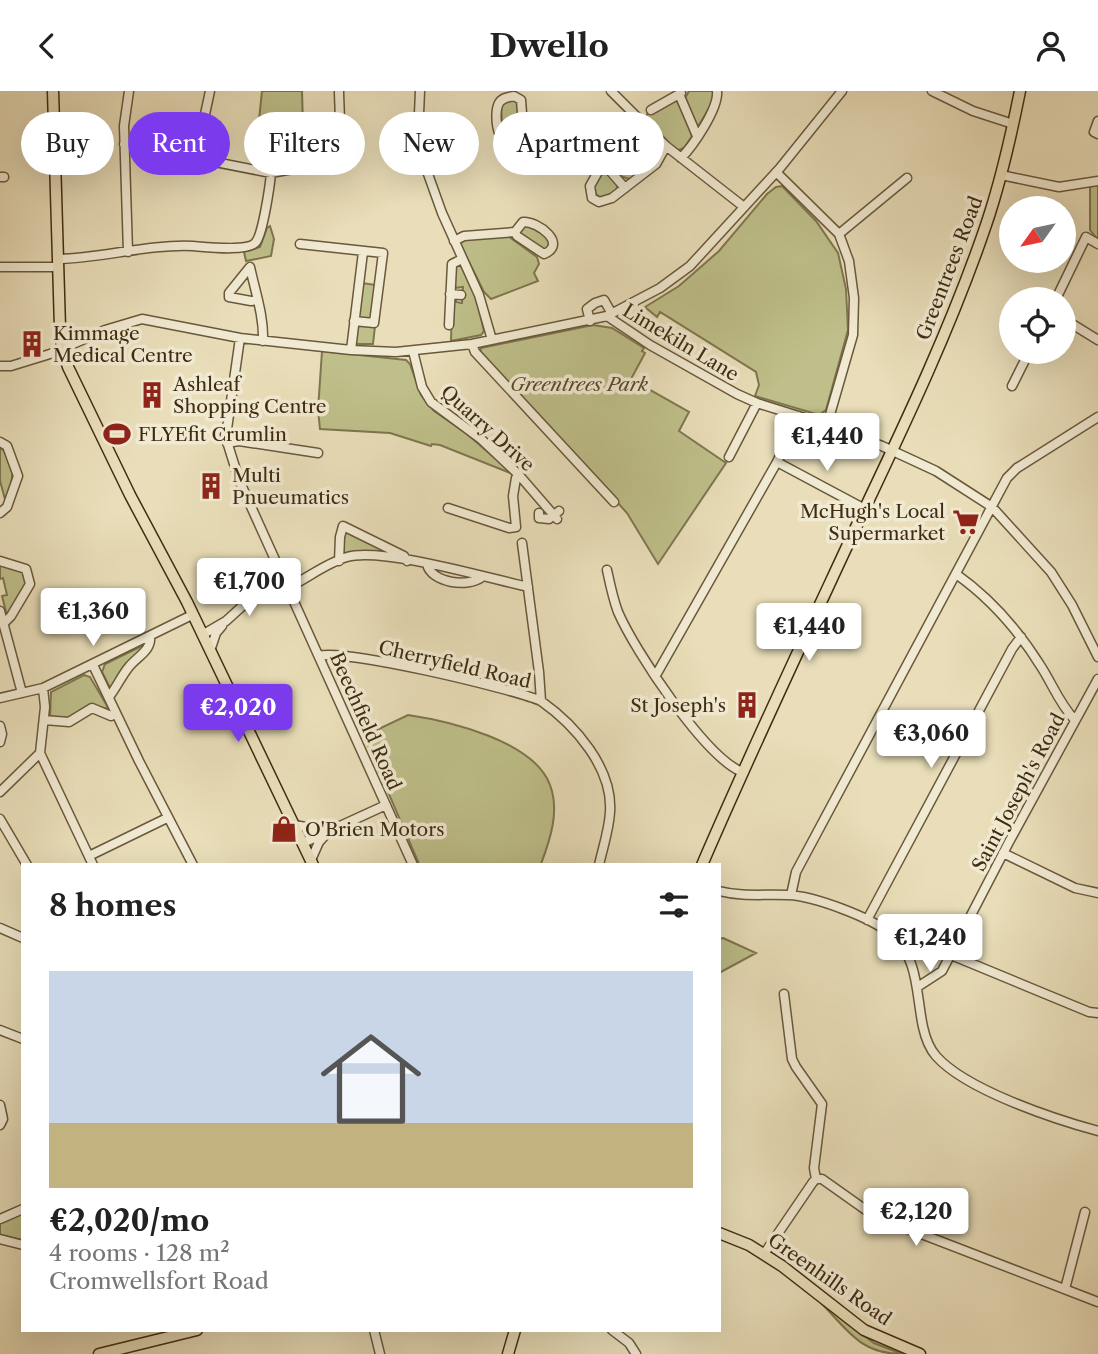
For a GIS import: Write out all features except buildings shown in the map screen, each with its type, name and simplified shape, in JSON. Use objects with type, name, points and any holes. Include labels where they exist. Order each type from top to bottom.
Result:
[{"type":"main road","points":[[52,91],[62,349],[83,399],[210,650],[312,862]]},
{"type":"main road","name":"Greentrees Road","points":[[703,863],[742,772],[892,451],[960,294],[1001,175],[1020,91]]},
{"type":"main road","name":"Greenhills Road","points":[[721,1234],[764,1254],[864,1330],[920,1354]]},
{"type":"main road","points":[[99,1354],[189,1332]]},
{"type":"main road","points":[[508,1354],[514,1332]]},
{"type":"street","points":[[128,251],[124,113],[129,91]]},
{"type":"street","points":[[205,112],[210,91]]},
{"type":"street","points":[[339,91],[339,112]]},
{"type":"street","points":[[420,91],[418,136],[428,174],[482,304],[492,340]]},
{"type":"street","points":[[521,100],[514,96],[505,98],[499,104],[500,134],[502,141],[510,146],[518,145],[524,140],[521,100],[529,91]]},
{"type":"street","points":[[611,91],[630,112]]},
{"type":"street","points":[[681,158],[718,98],[717,91]]},
{"type":"street","points":[[0,366],[11,366],[62,349],[105,330],[142,319],[263,341],[351,350],[413,351],[472,344],[609,315],[678,276],[703,253],[842,91]]},
{"type":"street","points":[[932,91],[973,111],[1013,124]]},
{"type":"street","points":[[651,110],[682,92],[697,136]]},
{"type":"street","points":[[1098,121],[1094,132],[1098,134]]},
{"type":"street","points":[[124,143],[128,144]]},
{"type":"street","points":[[597,175],[590,186],[592,198],[604,202],[656,164],[666,146],[744,207]]},
{"type":"street","points":[[776,171],[839,234],[849,261],[853,283],[853,327],[827,425]]},
{"type":"street","points":[[0,267],[58,263],[174,245],[235,248],[250,246],[256,242],[261,227],[271,175]]},
{"type":"street","points":[[614,175],[625,188]]},
{"type":"street","points":[[1001,175],[1059,187],[1098,181]]},
{"type":"street","points":[[839,234],[907,178]]},
{"type":"street","points":[[454,241],[464,236],[514,232],[523,222],[533,222],[551,236],[554,245],[552,250],[544,254],[514,232]]},
{"type":"street","points":[[1062,287],[1086,237],[1098,244]]},
{"type":"street","points":[[300,244],[383,253],[374,323],[354,321]]},
{"type":"street","points":[[351,350],[363,252]]},
{"type":"street","points":[[449,325],[452,264],[462,259]]},
{"type":"street","points":[[258,300],[229,296],[250,267],[258,300],[263,341]]},
{"type":"street","points":[[450,294],[461,295]]},
{"type":"street","points":[[590,321],[587,309],[604,300],[609,315]]},
{"type":"street","name":"Limekiln Lane","points":[[609,315],[684,366],[757,403],[827,425],[892,451],[936,471],[992,507],[1051,572],[1072,605],[1098,657]]},
{"type":"street","points":[[1076,326],[1098,339]]},
{"type":"street","points":[[240,338],[226,436],[239,441],[318,453]]},
{"type":"street","points":[[472,344],[475,352],[614,502]]},
{"type":"street","name":"Quarry Drive","points":[[413,351],[422,387],[431,403],[471,430],[557,515],[548,519],[539,518],[539,513]]},
{"type":"street","points":[[1012,386],[1023,364]]},
{"type":"street","points":[[729,457],[757,403]]},
{"type":"street","points":[[656,675],[799,416]]},
{"type":"street","points":[[791,895],[796,872],[1007,478],[1017,468],[1098,417]]},
{"type":"street","name":"Beechfield Road","points":[[226,436],[239,480],[412,863]]},
{"type":"street","points":[[0,442],[7,446],[18,476],[7,507],[0,513]]},
{"type":"street","points":[[776,462],[865,509]]},
{"type":"street","points":[[448,508],[509,528],[516,527],[513,496],[519,475]]},
{"type":"street","points":[[339,561],[340,537],[344,526],[404,556],[407,561]]},
{"type":"street","points":[[522,544],[540,672],[541,701],[574,729],[589,749],[610,797],[610,811],[599,863]]},
{"type":"street","points":[[289,587],[348,557],[363,555],[427,564],[527,587]]},
{"type":"street","points":[[0,561],[26,569],[30,584],[4,623]]},
{"type":"street","points":[[607,570],[622,621],[680,712],[729,765],[742,772]]},
{"type":"street","points":[[210,650],[216,633],[226,621],[281,571]]},
{"type":"street","points":[[956,574],[989,602],[1021,637],[1064,708],[1074,719]]},
{"type":"street","points":[[0,611],[4,623],[4,638],[22,693]]},
{"type":"street","points":[[0,698],[43,688],[192,615]]},
{"type":"street","points":[[202,635],[226,621]]},
{"type":"street","points":[[108,697],[128,667],[147,649],[151,642],[150,636]]},
{"type":"street","points":[[867,920],[1021,637]]},
{"type":"street","name":"Cherryfield Road","points":[[319,656],[337,654],[413,669],[503,688],[541,701]]},
{"type":"street","points":[[93,665],[191,863]]},
{"type":"street","name":"Saint Joseph's Road","points":[[919,986],[938,975],[951,955],[1074,719],[1098,679]]},
{"type":"street","points":[[43,688],[44,720],[40,753],[92,863]]},
{"type":"street","points":[[44,720],[69,722],[92,708],[111,716],[116,713]]},
{"type":"street","points":[[0,726],[0,742]]},
{"type":"street","points":[[0,792],[40,753]]},
{"type":"street","points":[[303,843],[386,805]]},
{"type":"street","points":[[89,856],[167,818]]},
{"type":"street","points":[[0,819],[26,863]]},
{"type":"street","points":[[294,825],[329,831]]},
{"type":"street","points":[[312,862],[319,842],[329,831]]},
{"type":"street","points":[[1003,853],[1075,888],[1098,893]]},
{"type":"street","points":[[721,891],[791,895],[821,901],[867,920],[892,935],[900,943],[919,986],[923,1027],[936,1055],[972,1081],[1020,1105],[1051,1118],[1098,1131]]},
{"type":"street","points":[[0,928],[21,935]]},
{"type":"street","points":[[951,955],[1033,990],[1098,1013]]},
{"type":"street","points":[[764,1254],[816,1179],[814,1168],[822,1104],[792,1059],[784,994]]},
{"type":"street","points":[[0,1030],[21,1038]]},
{"type":"street","points":[[0,1105],[3,1119],[0,1125]]},
{"type":"street","points":[[816,1179],[822,1179],[870,1213],[885,1220],[1098,1302]]},
{"type":"street","points":[[0,1219],[21,1210]]},
{"type":"street","points":[[1065,1289],[1085,1212]]},
{"type":"street","points":[[0,1239],[21,1244]]},
{"type":"street","points":[[374,1332],[380,1354]]},
{"type":"street","points":[[615,1332],[629,1343],[636,1354]]},
{"type":"green space","points":[[262,91],[302,91],[303,112],[260,112]]},
{"type":"green space","points":[[689,91],[714,91],[714,100],[699,125],[696,125],[684,100]]},
{"type":"green space","points":[[513,99],[519,105],[519,112],[501,112],[502,103]]},
{"type":"green space","points":[[674,100],[680,103],[692,136],[684,148],[676,151],[664,140],[664,112],[649,112]]},
{"type":"green space","points":[[600,175],[610,175],[616,181],[616,191],[610,197],[600,197],[594,191],[594,181]]},
{"type":"green space","points":[[618,175],[638,175],[631,180]]},
{"type":"green space","points":[[1098,184],[1098,240],[1090,230],[1090,185]]},
{"type":"green space","points":[[782,186],[816,221],[838,253],[846,289],[848,330],[826,410],[819,415],[755,396],[759,385],[756,372],[660,312],[657,317],[645,307],[679,286],[719,251],[767,194]]},
{"type":"green space","points":[[528,224],[549,238],[551,243],[544,251],[522,236],[520,229]]},
{"type":"green space","points":[[270,226],[274,239],[271,256],[246,261],[244,252],[260,247]]},
{"type":"green space","points":[[508,236],[537,257],[539,264],[534,273],[538,281],[491,299],[484,292],[460,244],[461,239]]},
{"type":"green space","points":[[460,264],[476,296],[484,331],[481,335],[451,341],[452,300],[456,298],[456,302],[462,303],[463,287],[454,288],[456,267]]},
{"type":"green space","points":[[362,283],[376,285],[373,320],[357,318]]},
{"type":"green space","points":[[357,324],[375,326],[373,344],[354,344]]},
{"type":"green space","name":"Greentrees Park","points":[[593,325],[612,328],[644,348],[642,351],[645,353],[631,379],[689,412],[679,431],[726,463],[658,564],[627,513],[480,352],[481,348]]},
{"type":"green space","points":[[322,351],[406,360],[410,364],[421,395],[434,411],[466,433],[513,474],[440,445],[431,446],[390,433],[320,429],[318,410]]},
{"type":"green space","points":[[0,447],[12,466],[12,481],[6,503],[0,481]]},
{"type":"green space","points":[[346,530],[396,554],[369,552],[342,555],[343,535]]},
{"type":"green space","points":[[0,563],[23,570],[28,579],[26,588],[7,616],[2,596],[7,595],[3,578],[0,579]]},
{"type":"green space","points":[[148,643],[111,690],[102,672],[105,664]]},
{"type":"green space","points":[[84,675],[90,677],[109,709],[90,705],[70,719],[50,717],[51,692]]},
{"type":"green space","points":[[408,715],[467,728],[509,745],[527,756],[541,770],[553,795],[554,815],[541,863],[419,863],[364,736]]},
{"type":"green space","points":[[723,938],[756,953],[721,972]]},
{"type":"green space","points":[[21,1212],[21,1240],[0,1235],[0,1222]]},
{"type":"green space","points":[[821,1303],[874,1343],[902,1354],[875,1350],[865,1345],[847,1331]]},
{"type":"place","name":"Kimmage Medical Centre","points":[[32,344]]},
{"type":"place","name":"Ashleaf Shopping Centre","points":[[152,395]]},
{"type":"place","name":"FLYEfit Crumlin","points":[[117,434]]},
{"type":"place","name":"Multi Pnueumatics","points":[[211,486]]},
{"type":"place","name":"McHugh's Local Supermarket","points":[[966,522]]},
{"type":"place","name":"St Joseph's","points":[[747,705]]},
{"type":"place","name":"O'Brien Motors","points":[[284,829]]}]
